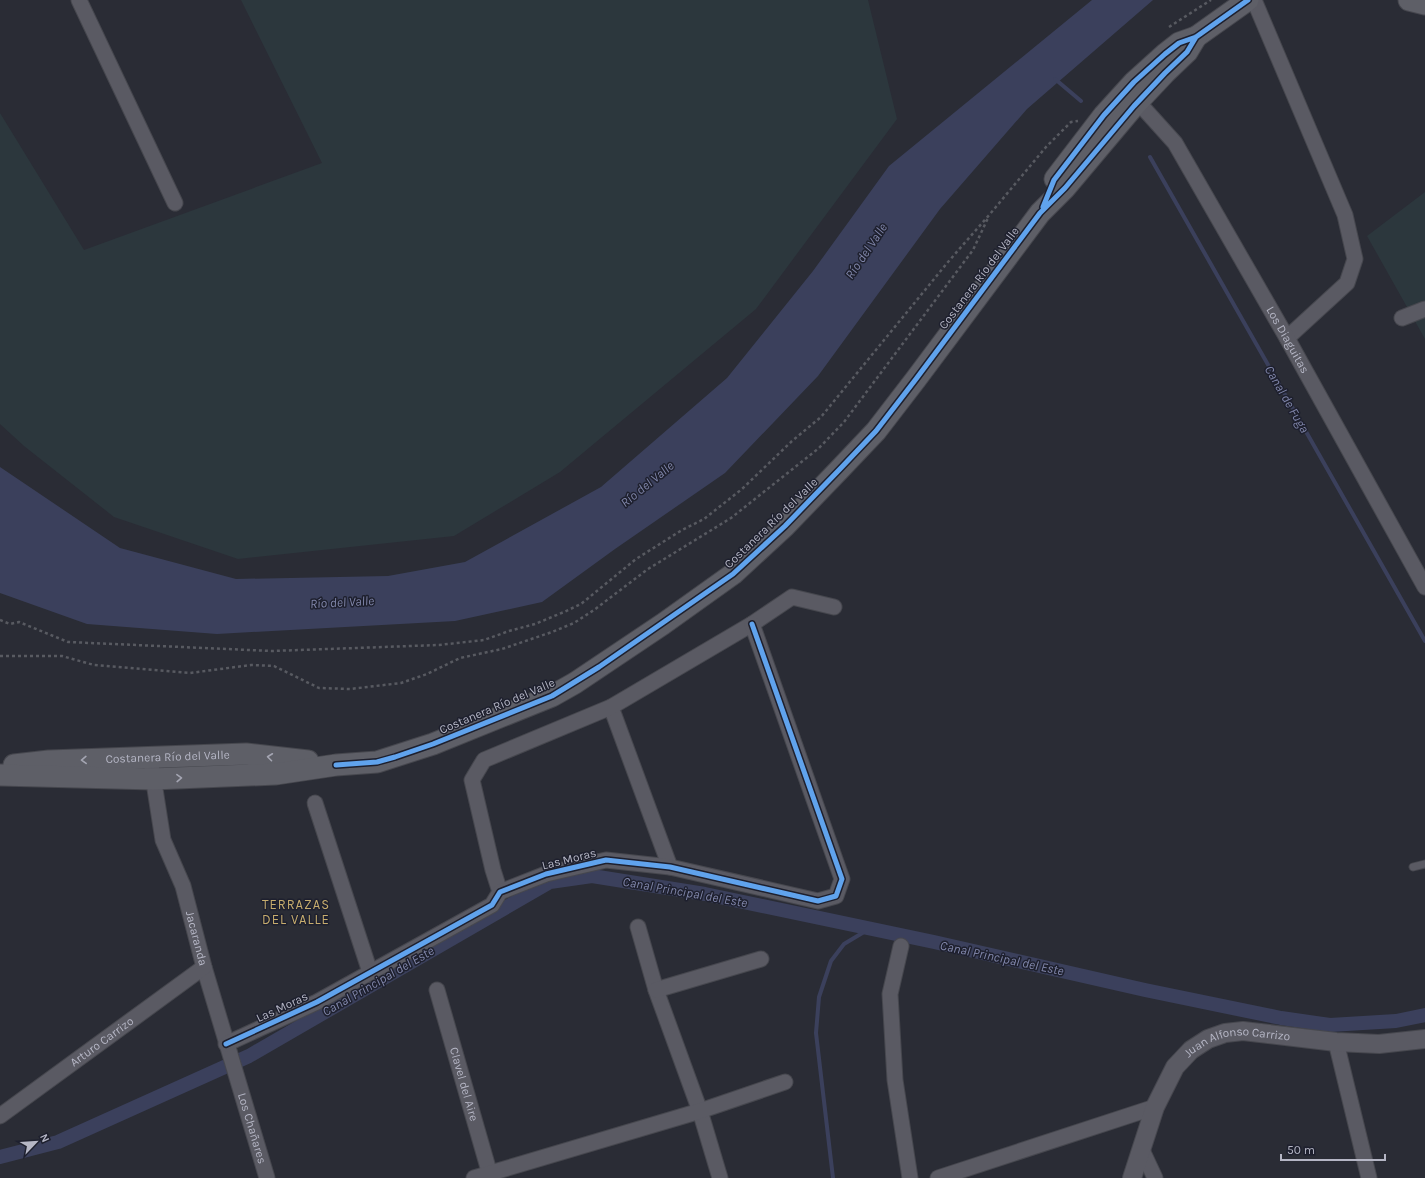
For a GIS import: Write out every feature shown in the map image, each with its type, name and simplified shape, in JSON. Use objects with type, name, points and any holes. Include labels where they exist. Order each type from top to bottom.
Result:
[{"type":"main road","name":"Costanera Río del Valle","points":[[1040,213],[1054,180],[1104,115],[1134,82],[1164,54],[1179,43],[1196,37],[1248,0]]},
{"type":"main road","name":"Costanera Río del Valle","points":[[0,775],[154,789],[336,765],[377,762],[433,744],[552,696],[606,663],[733,574],[840,470],[876,431],[1040,213],[1066,188],[1121,120],[1165,72],[1188,52],[1196,37]]},
{"type":"main road","name":"Costanera Río del Valle","points":[[0,767],[49,761],[246,754],[336,765]]},
{"type":"street","points":[[79,0],[175,203]]},
{"type":"street","points":[[1254,0],[1345,215],[1355,259],[1347,283],[1287,338]]},
{"type":"street","name":"Los Diaguitas","points":[[1138,102],[1175,143],[1287,338],[1425,587]]},
{"type":"street","points":[[1402,318],[1425,309]]},
{"type":"street","points":[[500,892],[493,870],[472,780],[484,760],[611,707],[752,624],[792,597],[834,608]]},
{"type":"street","name":"Las Moras","points":[[227,1047],[317,1002],[492,905],[500,892],[546,874],[606,860],[670,867],[818,901],[836,896],[842,879],[752,624]]},
{"type":"street","points":[[611,707],[670,867]]},
{"type":"street","name":"Jacaranda","points":[[150,758],[163,840],[183,886],[204,967],[237,1078]]},
{"type":"street","points":[[315,803],[370,972]]},
{"type":"street","points":[[638,927],[656,990],[700,1111],[720,1178]]},
{"type":"street","points":[[901,946],[890,994],[895,1080],[910,1178]]},
{"type":"street","points":[[656,990],[761,959]]},
{"type":"street","name":"Arturo Carrizo","points":[[0,1116],[204,967]]},
{"type":"street","name":"Clavel del Aire","points":[[437,990],[490,1176]]},
{"type":"street","name":"Juan Alfonso Carrizo","points":[[1132,1178],[1155,1107],[1175,1067],[1191,1050],[1208,1039],[1219,1035],[1243,1031],[1336,1042],[1379,1044],[1425,1039]]},
{"type":"street","points":[[1336,1042],[1369,1178]]},
{"type":"street","name":"Los Chañares","points":[[237,1078],[267,1178]]},
{"type":"street","points":[[474,1178],[490,1176],[700,1111],[785,1082]]},
{"type":"street","points":[[938,1178],[1155,1107]]},
{"type":"street","points":[[1141,1148],[1155,1178]]},
{"type":"lane","points":[[1414,867],[1425,864]]},
{"type":"path","points":[[1165,30],[1211,0]]},
{"type":"path","points":[[0,620],[10,624],[19,622],[68,642],[272,651],[439,645],[484,640],[535,624],[564,612],[581,604],[636,559],[682,530],[704,520],[742,489],[792,441],[821,417],[948,262],[1046,147],[1071,122],[1082,120]]},
{"type":"path","points":[[0,656],[62,656],[94,665],[190,673],[251,665],[274,666],[319,688],[350,689],[400,683],[427,674],[460,658],[502,649],[574,623],[594,610],[648,569],[731,518],[819,448],[844,422],[973,250],[990,214]]},
{"type":"shaded area","points":[[241,0],[868,0],[897,119],[756,309],[560,472],[454,536],[238,559],[114,517],[24,446],[0,424],[0,113],[84,250],[322,163]]},
{"type":"shaded area","points":[[1425,192],[1425,339],[1367,236]]},
{"type":"water","name":"Río del Valle","points":[[1092,0],[1153,0],[1027,109],[940,209],[818,376],[725,473],[615,549],[542,602],[455,621],[217,634],[87,624],[0,593],[0,467],[120,548],[236,579],[388,576],[465,562],[601,487],[727,378],[813,271],[889,166]]},
{"type":"waterway","name":"Canal de Fuga","points":[[1055,79],[1081,101]]},
{"type":"waterway","name":"Canal de Fuga","points":[[1150,157],[1425,641]]},
{"type":"waterway","name":"Canal Principal del Este","points":[[0,1157],[58,1142],[249,1056],[550,882],[592,876],[705,894],[934,942],[1145,990],[1281,1018],[1330,1025],[1396,1021],[1425,1015]]},
{"type":"waterway","points":[[833,1178],[816,1033],[819,997],[831,961],[844,944],[869,929]]},
{"type":"cycle path","points":[[1043,207],[1054,180],[1104,115],[1134,82],[1179,43],[1196,37],[1248,0]]},
{"type":"cycle path","points":[[336,765],[377,762],[395,757],[433,744],[552,696],[599,667],[733,574],[785,526],[876,431],[1040,213],[1065,188],[1134,106],[1187,52],[1196,37]]},
{"type":"cycle path","points":[[226,1044],[317,1002],[492,905],[500,892],[546,874],[606,860],[670,867],[818,901],[836,896],[842,879],[752,624]]},
{"type":"district","name":"TERRAZAS DEL VALLE","points":[[296,912]]}]
